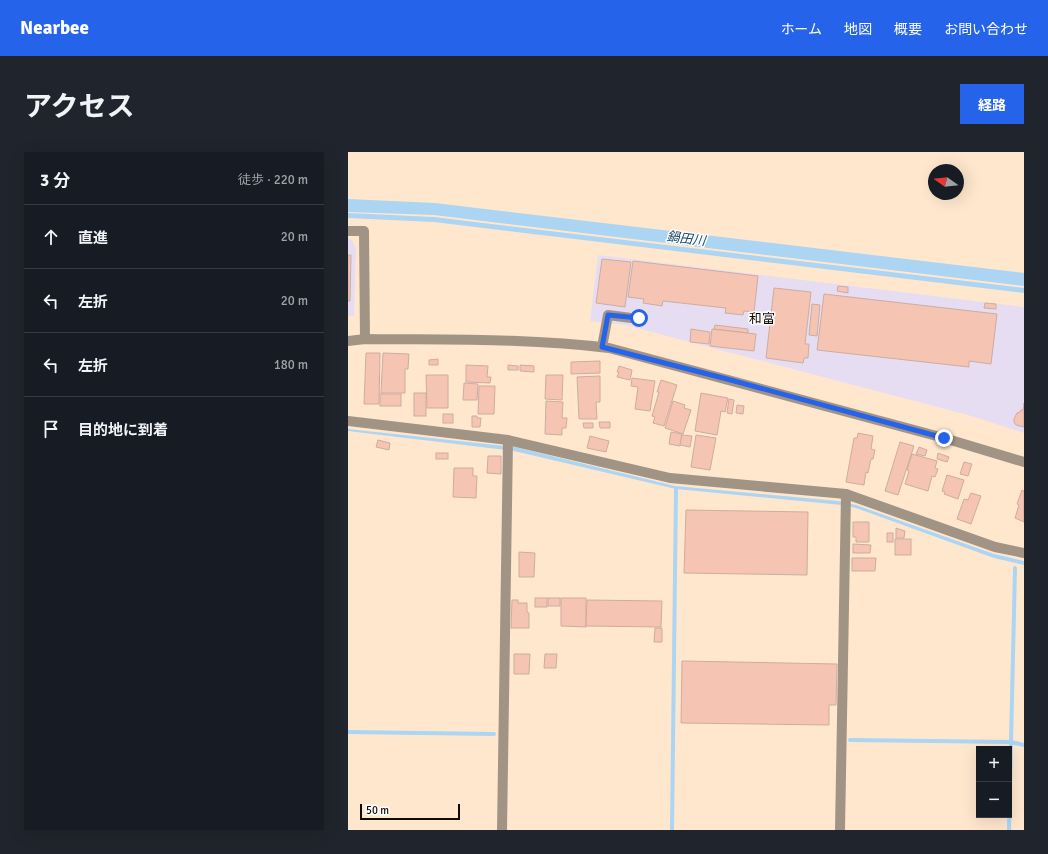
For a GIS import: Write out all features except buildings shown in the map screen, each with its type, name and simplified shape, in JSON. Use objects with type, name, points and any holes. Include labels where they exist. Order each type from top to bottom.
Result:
[{"type":"street","points":[[348,231],[364,231],[365,340]]},
{"type":"street","points":[[602,347],[608,315],[639,318]]},
{"type":"street","points":[[348,341],[507,340],[602,347],[727,379],[944,438],[1024,462]]},
{"type":"street","points":[[348,421],[508,445],[670,478],[846,501],[995,547],[1024,553]]},
{"type":"street","points":[[502,830],[508,445]]},
{"type":"street","points":[[840,830],[846,501]]},
{"type":"shaded area","points":[[348,238],[352,240],[356,248],[354,316],[348,316]]},
{"type":"shaded area","points":[[598,255],[1024,307],[1024,433],[968,415],[625,325],[590,321]]},
{"type":"water","name":"鍋田川","points":[[348,199],[435,203],[1024,273],[1024,286],[434,215],[348,212]]},
{"type":"water","points":[[348,213],[434,217],[1024,288],[1024,293],[434,222],[348,218]]},
{"type":"water","points":[[348,429],[515,447],[675,486],[838,501],[856,505],[994,554],[1024,561],[1024,565],[994,558],[856,508],[842,505],[676,489],[514,451],[348,431]]},
{"type":"waterway","points":[[672,830],[676,489]]},
{"type":"waterway","points":[[1009,830],[1015,568]]},
{"type":"waterway","points":[[348,732],[494,734]]},
{"type":"waterway","points":[[850,740],[1011,742],[1024,745]]},
{"type":"district","name":"和富","points":[[762,319]]},
{"type":"route","points":[[639,318],[608,315],[602,347],[727,379],[944,438]]}]
